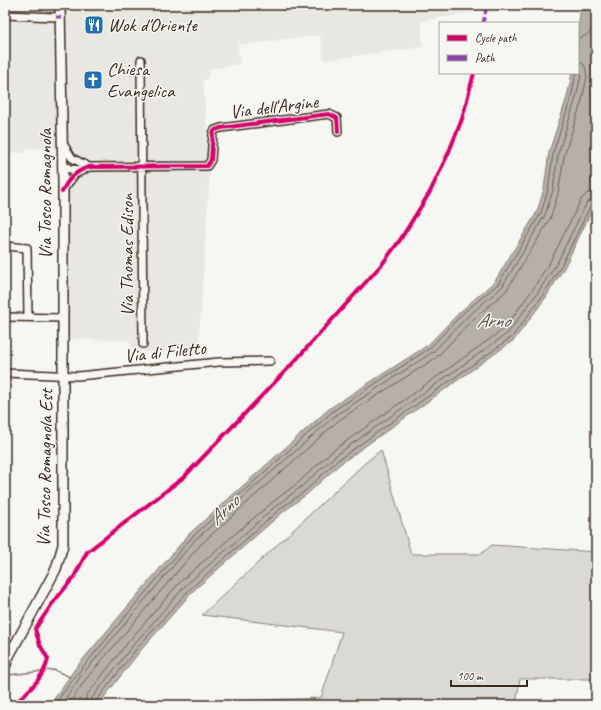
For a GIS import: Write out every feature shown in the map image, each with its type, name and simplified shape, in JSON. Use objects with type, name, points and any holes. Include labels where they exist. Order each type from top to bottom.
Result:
[{"type":"main road","name":"Via Tosco Romagnola","points":[[60,10],[63,318],[62,376]]},
{"type":"main road","name":"Via Tosco Romagnola Est","points":[[5,667],[7,656],[56,569],[62,550],[62,376]]},
{"type":"street","points":[[5,15],[60,10]]},
{"type":"street","name":"Via Thomas Edison","points":[[141,60],[143,344]]},
{"type":"street","name":"Via dell'Argine","points":[[142,167],[206,166],[211,160],[212,135],[217,129],[329,114],[337,119],[338,132]]},
{"type":"street","points":[[62,140],[67,152],[76,161],[89,167]]},
{"type":"street","points":[[62,165],[71,161],[76,161]]},
{"type":"street","points":[[62,165],[70,169],[81,170]]},
{"type":"street","points":[[62,192],[72,177],[81,170],[89,167],[142,167]]},
{"type":"street","points":[[5,246],[27,248],[28,317]]},
{"type":"street","points":[[5,317],[63,318]]},
{"type":"street","name":"Via di Filetto","points":[[5,373],[83,376],[219,362],[270,361]]},
{"type":"shaded area","points":[[65,5],[479,5],[477,12],[421,21],[423,47],[324,60],[320,35],[238,45],[240,64],[210,69],[207,79],[203,80],[210,168],[198,354],[134,351],[129,340],[60,339],[58,149],[27,148],[26,153],[5,152],[5,18],[66,21]]},
{"type":"shaded area","points":[[381,450],[411,554],[481,554],[492,545],[596,552],[596,679],[520,679],[516,705],[123,705],[321,698],[342,632],[202,615],[365,463]]},
{"type":"water","name":"Arno","points":[[581,5],[596,5],[596,202],[564,268],[546,297],[514,340],[340,464],[307,494],[283,512],[193,591],[141,650],[98,705],[50,705],[74,670],[189,534],[330,408],[428,345],[460,312],[495,281],[537,212],[544,189],[549,152],[567,97],[572,74],[579,74],[579,23]]},
{"type":"waterway","points":[[8,675],[54,670],[70,677]]},
{"type":"marked path","points":[[483,22],[487,5]]},
{"type":"marked path","points":[[56,17],[61,17]]},
{"type":"cycle path","points":[[14,705],[39,678],[48,659],[40,645],[35,629],[52,604],[74,577],[87,552],[184,477],[295,361],[383,263],[400,240],[430,192],[448,154],[462,119],[474,74]]},
{"type":"cycle path","points":[[62,192],[72,176],[89,167],[207,166],[211,160],[213,133],[215,130],[221,128],[329,114],[337,118],[338,132]]},
{"type":"place","name":"Wok d'Oriente","points":[[94,25]]},
{"type":"place","name":"Chiesa Evangelica","points":[[93,80]]}]
